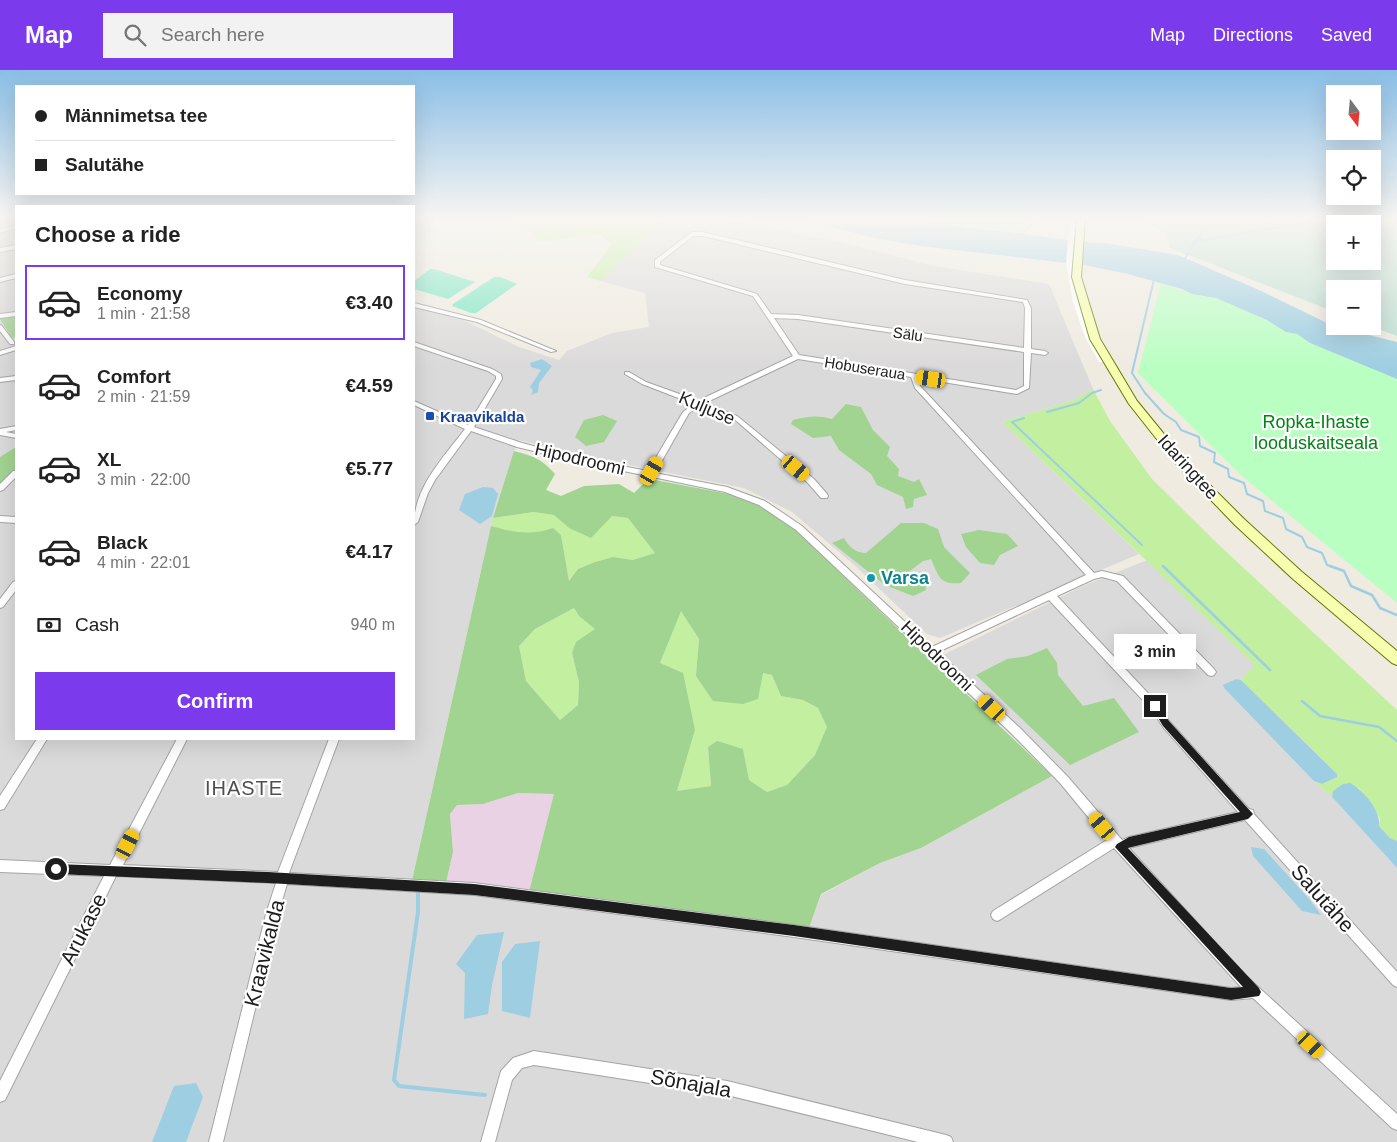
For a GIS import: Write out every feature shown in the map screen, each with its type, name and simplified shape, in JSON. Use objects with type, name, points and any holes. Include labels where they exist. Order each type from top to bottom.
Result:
[{"type":"main road","name":"Idaringtee","points":[[1076,268],[1077,281],[1090,326],[1108,362],[1149,422],[1203,486],[1284,563],[1397,659]]},
{"type":"street","name":"Hobuseraua","points":[[660,268],[749,292],[760,300],[797,357],[1017,392],[1022,391],[1028,385],[1028,305],[1025,301],[906,282],[846,268]]},
{"type":"street","points":[[0,280],[15,276]]},
{"type":"street","points":[[415,305],[479,321],[553,351]]},
{"type":"street","points":[[0,316],[15,314]]},
{"type":"street","name":"Sälu","points":[[770,316],[798,317],[1045,353]]},
{"type":"street","points":[[0,328],[12,345]]},
{"type":"street","points":[[415,344],[490,370],[499,375],[474,422],[432,479],[424,493],[415,519]]},
{"type":"street","points":[[0,346],[12,345]]},
{"type":"street","points":[[0,353],[12,345]]},
{"type":"street","points":[[650,475],[686,412],[797,357]]},
{"type":"street","name":"Kuljuse","points":[[627,373],[644,383],[735,417],[811,481],[824,496]]},
{"type":"street","points":[[914,376],[916,387],[1092,576]]},
{"type":"street","points":[[0,380],[15,378]]},
{"type":"street","name":"Hipodroomi","points":[[415,403],[468,428],[500,440],[545,452],[727,490],[762,503],[778,512],[799,528],[931,650],[1064,780],[1117,844],[1255,992],[1397,1123]]},
{"type":"street","points":[[0,432],[15,428]]},
{"type":"street","points":[[0,432],[9,436],[15,436]]},
{"type":"street","points":[[0,488],[15,474]]},
{"type":"street","points":[[0,519],[15,520]]},
{"type":"street","points":[[931,650],[1092,576],[1107,574],[1116,576],[1124,581],[1211,672]]},
{"type":"street","points":[[0,605],[15,585]]},
{"type":"street","name":"Salutähe","points":[[1051,596],[1155,706],[1166,724],[1397,981]]},
{"type":"street","points":[[0,805],[41,740]]},
{"type":"street","name":"Arukase","points":[[0,1094],[181,740]]},
{"type":"street","name":"Kraavikalda","points":[[216,1142],[284,870],[334,740]]},
{"type":"street","points":[[997,915],[1117,844],[1248,814]]},
{"type":"street","points":[[0,866],[282,878],[474,889],[794,931],[1231,994],[1255,992]]},
{"type":"street","name":"Sõnajala","points":[[488,1142],[506,1076],[518,1063],[534,1058],[727,1088],[946,1142]]},
{"type":"shaded area","points":[[0,268],[15,268],[15,740],[415,740],[415,306],[457,317],[519,347],[559,360],[567,351],[612,333],[649,327],[645,293],[600,281],[614,268],[947,268],[1049,284],[1093,389],[1074,400],[1002,422],[1139,554],[940,638],[927,634],[852,563],[792,512],[744,488],[584,456],[518,440],[491,526],[411,885],[808,931],[821,895],[880,863],[921,848],[1052,776],[931,661],[1083,586],[1147,560],[1256,665],[1241,680],[1236,679],[1314,781],[1332,797],[1397,868],[1397,1142],[0,1142]]},
{"type":"shaded area","points":[[518,793],[555,794],[528,896],[445,887],[453,852],[450,814],[457,805],[483,804]]},
{"type":"green space","points":[[594,268],[614,268],[600,281],[587,277]]},
{"type":"green space","points":[[1222,268],[1381,270],[1381,268],[1397,268],[1397,336],[1381,330],[1381,280],[1326,280],[1326,309]]},
{"type":"green space","points":[[430,269],[434,269],[475,282],[448,299],[415,289],[415,280]]},
{"type":"green space","points":[[494,277],[500,277],[517,284],[476,313],[452,306],[453,304]]},
{"type":"green space","name":"Ropka-Ihaste looduskaitseala","points":[[1161,283],[1192,294],[1216,298],[1267,320],[1286,332],[1297,334],[1310,343],[1397,379],[1397,603],[1243,477],[1138,373]]},
{"type":"green space","points":[[15,316],[15,337],[12,338],[0,319]]},
{"type":"green space","points":[[1093,389],[1110,421],[1152,479],[1220,546],[1397,710],[1397,841],[1390,838],[1379,826],[1380,818],[1359,788],[1333,791],[1332,797],[1314,781],[1322,784],[1337,774],[1241,680],[1255,665],[1002,422],[1074,400]]},
{"type":"green space","points":[[846,404],[861,407],[873,430],[890,447],[887,456],[899,469],[898,476],[914,482],[919,479],[927,495],[914,499],[913,507],[906,509],[903,497],[877,485],[871,474],[839,450],[831,436],[813,438],[791,424],[793,420],[808,417],[832,419]]},
{"type":"green space","points":[[603,415],[617,421],[604,442],[586,446],[575,437],[584,420]]},
{"type":"green space","points":[[15,448],[15,472],[0,486],[0,457]]},
{"type":"green space","points":[[514,451],[537,459],[546,465],[555,474],[546,490],[561,496],[584,486],[619,484],[634,493],[644,483],[655,480],[729,494],[761,506],[788,523],[1052,776],[921,848],[880,863],[821,894],[808,931],[528,896],[554,794],[518,793],[483,804],[457,805],[450,814],[453,852],[445,887],[411,885],[491,526],[522,532],[537,532],[553,528],[561,535],[569,581],[578,569],[595,562],[613,557],[633,560],[655,553],[628,518],[612,516],[591,538],[569,528],[554,515],[534,512],[493,518]],"holes":[[[574,608],[579,616],[595,629],[576,642],[572,653],[579,682],[578,705],[560,720],[526,681],[519,646],[535,629]],[[681,611],[699,639],[696,676],[713,701],[743,704],[758,699],[763,673],[772,675],[781,696],[803,700],[818,708],[827,727],[815,755],[787,785],[767,792],[749,780],[743,749],[717,741],[708,747],[711,786],[677,791],[695,730],[683,673],[660,663]]]},
{"type":"green space","points":[[534,512],[554,515],[569,528],[612,516],[628,518],[655,553],[633,560],[613,557],[595,562],[578,569],[569,581],[561,535],[518,533],[491,526],[493,518]]},
{"type":"green space","points":[[901,523],[924,523],[938,529],[944,547],[970,573],[961,583],[949,583],[938,575],[931,559],[923,561],[906,574],[925,583],[926,590],[913,596],[885,585],[832,543],[844,538],[853,549],[866,553]]},
{"type":"green space","points":[[979,530],[1007,534],[1018,546],[1000,555],[994,565],[980,563],[966,547],[961,534]]},
{"type":"green space","points":[[574,608],[579,616],[596,629],[572,653],[579,682],[578,705],[560,720],[526,681],[519,646],[535,629]]},
{"type":"green space","points":[[681,610],[699,639],[696,676],[763,673],[772,675],[781,696],[803,700],[818,708],[828,727],[815,755],[787,785],[767,792],[749,780],[743,749],[708,747],[711,786],[677,791],[695,730],[660,663]]},
{"type":"green space","points":[[1047,648],[1057,663],[1058,675],[1083,706],[1114,698],[1139,732],[1070,765],[976,675],[1007,659],[1028,656]]},
{"type":"water","points":[[1099,268],[1208,268],[1326,323],[1326,335],[1369,335],[1397,342],[1397,379],[1310,343],[1297,334],[1286,332],[1267,320],[1216,298],[1192,294],[1182,289]]},
{"type":"water","points":[[542,359],[552,366],[539,383],[538,392],[531,395],[533,390],[530,387],[541,370],[531,367],[530,363]]},
{"type":"water","points":[[483,487],[493,488],[498,494],[492,516],[480,524],[459,510],[465,494]]},
{"type":"water","points":[[1236,679],[1241,680],[1337,774],[1337,777],[1322,784],[1314,781],[1225,689],[1223,685]]},
{"type":"water","points":[[1350,783],[1370,801],[1377,814],[1379,826],[1390,838],[1397,841],[1397,868],[1332,797],[1333,791],[1343,784]]},
{"type":"water","points":[[1251,847],[1264,849],[1321,915],[1302,911],[1253,856]]},
{"type":"water","points":[[504,932],[492,985],[488,1014],[464,1019],[465,973],[456,964],[477,935]]},
{"type":"water","points":[[540,941],[530,1018],[502,1011],[502,962],[515,944]]},
{"type":"water","points":[[196,1083],[203,1097],[186,1142],[152,1142],[174,1086]]},
{"type":"pier","points":[[1067,268],[1080,268],[1082,283],[1095,326],[1113,362],[1099,362],[1085,337],[1073,303]]},
{"type":"waterway","points":[[1154,279],[1132,373],[1145,393],[1164,414],[1176,422],[1181,430],[1199,437],[1200,446],[1215,453],[1214,462],[1228,469],[1229,477],[1244,483],[1247,494],[1263,501],[1265,511],[1283,518],[1286,529],[1302,537],[1307,547],[1322,553],[1327,565],[1330,566]]},
{"type":"waterway","points":[[1047,412],[1079,403],[1092,393],[1101,390]]},
{"type":"waterway","points":[[1024,418],[1012,422],[1142,545]]},
{"type":"waterway","points":[[1163,566],[1270,670]]},
{"type":"waterway","points":[[1330,566],[1344,571],[1351,586],[1372,595],[1380,608],[1397,615]]},
{"type":"waterway","points":[[1302,701],[1320,716],[1379,727],[1397,741]]},
{"type":"waterway","points":[[418,892],[418,912],[394,1080],[399,1086],[485,1095]]},
{"type":"place","name":"Kraavikalda","points":[[430,416]]},
{"type":"place","name":"Varsa","points":[[871,578]]},
{"type":"district","name":"IHASTE","points":[[244,788]]},
{"type":"route","points":[[56,869],[474,889],[794,931],[1231,994],[1255,992],[1120,847],[1129,842],[1248,814],[1166,724],[1155,706]]}]
